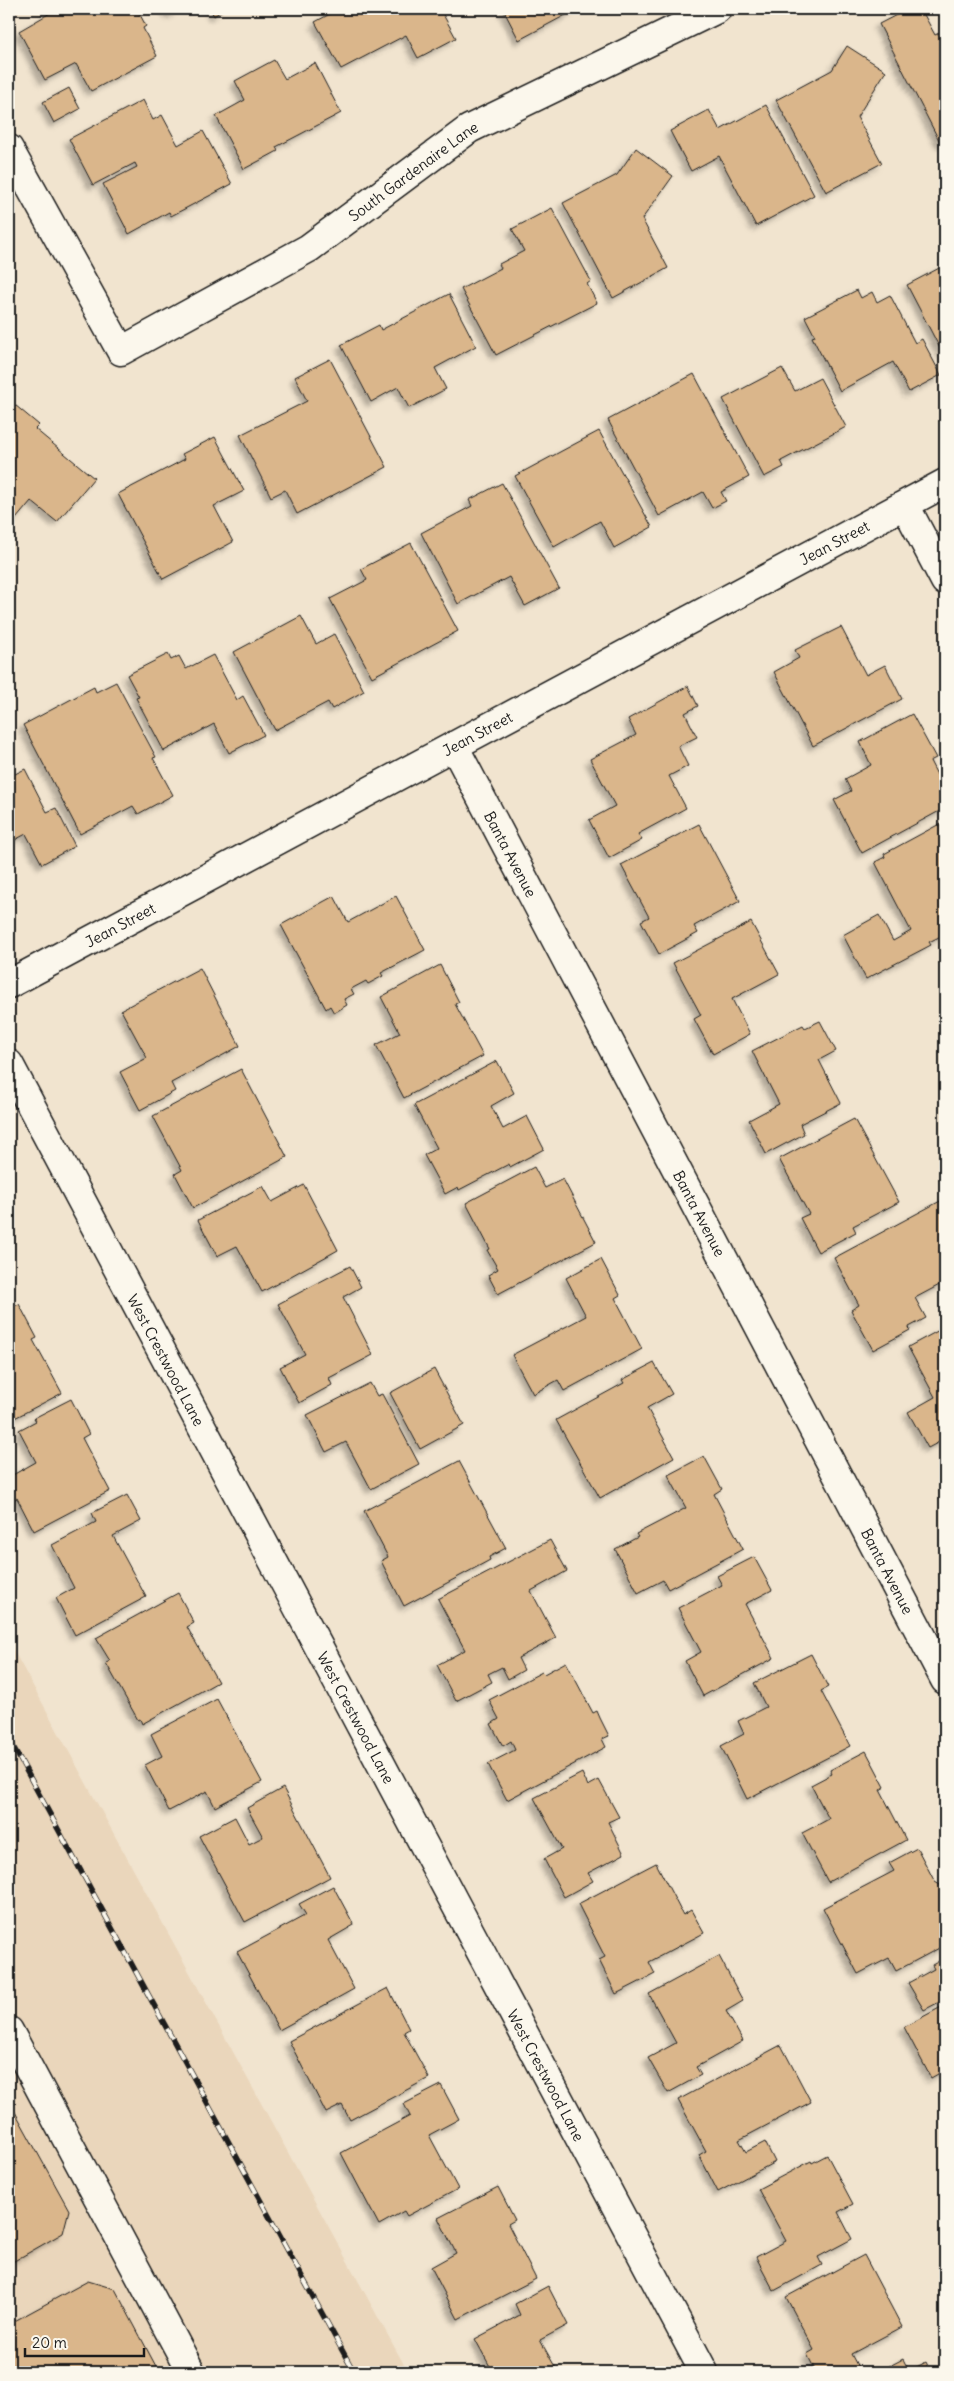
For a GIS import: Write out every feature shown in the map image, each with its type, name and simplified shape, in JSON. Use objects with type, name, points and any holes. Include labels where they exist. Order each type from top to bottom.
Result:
[{"type":"street","name":"South Gardenaire Lane","points":[[9,149],[121,351],[310,248],[469,129],[717,9]]},
{"type":"street","name":"Jean Street","points":[[9,984],[945,483]]},
{"type":"street","points":[[905,505],[945,581]]},
{"type":"street","name":"Banta Avenue","points":[[454,746],[945,1680]]},
{"type":"street","name":"West Crestwood Lane","points":[[9,1064],[704,2372]]},
{"type":"street","points":[[9,2030],[191,2372]]},
{"type":"shaded area","points":[[9,1642],[408,2372],[9,2372]]},
{"type":"building","points":[[57,9],[137,9],[146,26],[143,28],[157,56],[91,91],[76,64],[45,80],[19,31]]},
{"type":"building","points":[[166,9],[179,9],[170,15]]},
{"type":"building","points":[[210,9],[224,9],[214,16]]},
{"type":"building","points":[[339,9],[440,9],[456,38],[418,58],[406,35],[341,69],[315,22]]},
{"type":"building","points":[[503,9],[577,9],[519,40]]},
{"type":"building","points":[[908,9],[921,9],[935,35],[945,30],[945,142],[941,144],[879,24]]},
{"type":"building","points":[[847,46],[886,71],[857,117],[882,163],[826,192],[776,100],[832,70]]},
{"type":"building","points":[[274,60],[285,79],[315,63],[341,113],[276,147],[278,151],[244,169],[216,116],[245,100],[235,81]]},
{"type":"building","points":[[69,88],[80,109],[54,123],[43,102]]},
{"type":"building","points":[[143,100],[153,120],[162,115],[178,145],[203,131],[232,184],[171,216],[169,212],[129,234],[103,184],[137,167],[135,163],[93,185],[69,139]]},
{"type":"building","points":[[766,105],[814,195],[756,226],[719,156],[691,171],[670,131],[709,110],[720,130]]},
{"type":"building","points":[[636,148],[673,176],[642,219],[668,268],[613,298],[563,203],[617,175]]},
{"type":"building","points":[[552,208],[591,281],[587,284],[597,303],[496,355],[461,289],[501,268],[499,264],[524,251],[512,229]]},
{"type":"building","points":[[945,265],[945,358],[907,285]]},
{"type":"building","points":[[857,290],[861,298],[872,292],[877,302],[890,295],[915,343],[922,339],[941,375],[909,392],[893,362],[840,391],[812,337],[815,336],[805,317]]},
{"type":"building","points":[[449,294],[476,346],[435,368],[446,389],[409,408],[398,387],[371,402],[341,345],[379,325],[381,330]]},
{"type":"building","points":[[330,359],[387,467],[297,514],[285,490],[271,497],[240,435],[307,401],[295,377]]},
{"type":"building","points":[[782,368],[795,391],[820,378],[846,427],[781,461],[784,467],[764,477],[723,399]]},
{"type":"building","points":[[694,374],[749,477],[721,492],[726,501],[712,508],[703,492],[659,516],[608,420]]},
{"type":"building","points":[[9,400],[39,425],[35,429],[94,478],[57,522],[31,501],[16,519],[9,513]]},
{"type":"building","points":[[599,431],[652,527],[614,548],[600,521],[554,547],[515,476]]},
{"type":"building","points":[[215,437],[244,491],[214,506],[233,542],[163,579],[118,494],[185,459],[182,454]]},
{"type":"building","points":[[502,483],[559,588],[525,606],[509,577],[458,604],[421,533],[472,506],[469,500]]},
{"type":"building","points":[[411,543],[458,631],[372,677],[330,599],[367,580],[361,569]]},
{"type":"building","points":[[301,616],[316,644],[334,634],[364,691],[332,709],[328,702],[275,730],[234,652]]},
{"type":"building","points":[[841,627],[866,675],[885,665],[902,699],[813,746],[774,672],[799,658],[795,650]]},
{"type":"building","points":[[168,654],[171,660],[179,656],[186,669],[213,655],[237,700],[243,696],[264,735],[229,753],[214,724],[164,751],[136,698],[139,697],[127,675]]},
{"type":"building","points":[[116,682],[156,757],[153,758],[173,795],[138,814],[133,806],[80,834],[23,725],[94,687],[96,692]]},
{"type":"building","points":[[688,686],[698,706],[685,713],[697,737],[678,746],[688,766],[669,776],[686,808],[638,834],[642,840],[609,858],[589,820],[615,806],[590,759],[636,735],[628,719]]},
{"type":"building","points":[[912,714],[936,758],[930,761],[945,790],[945,808],[862,853],[834,800],[851,791],[845,779],[871,765],[860,742]]},
{"type":"building","points":[[25,769],[47,812],[56,808],[75,846],[42,864],[26,834],[9,843],[9,777]]},
{"type":"building","points":[[945,821],[945,934],[929,942],[931,945],[866,979],[843,935],[879,915],[893,941],[911,931],[875,862],[885,857],[884,854]]},
{"type":"building","points":[[699,824],[740,901],[694,926],[698,933],[659,954],[641,921],[649,917],[621,865]]},
{"type":"building","points":[[334,896],[348,922],[396,896],[425,950],[381,973],[383,976],[368,984],[366,981],[351,989],[354,994],[344,999],[347,1005],[334,1013],[330,1006],[326,1009],[281,925]]},
{"type":"building","points":[[751,922],[779,974],[732,999],[750,1034],[713,1054],[694,1019],[701,1015],[673,963]]},
{"type":"building","points":[[440,965],[459,1002],[455,1004],[483,1056],[404,1098],[376,1045],[400,1033],[381,997]]},
{"type":"building","points":[[200,968],[240,1046],[171,1083],[175,1091],[140,1110],[120,1072],[147,1058],[121,1010]]},
{"type":"building","points":[[820,1021],[836,1051],[819,1060],[841,1103],[800,1124],[804,1134],[766,1154],[749,1120],[779,1104],[752,1051],[803,1025],[805,1028]]},
{"type":"building","points":[[497,1061],[514,1093],[491,1106],[503,1129],[527,1116],[544,1149],[510,1167],[509,1164],[459,1190],[458,1187],[445,1194],[424,1155],[437,1148],[414,1105]]},
{"type":"building","points":[[241,1069],[287,1157],[193,1208],[175,1174],[182,1170],[153,1116]]},
{"type":"building","points":[[854,1119],[899,1202],[853,1226],[856,1232],[818,1252],[800,1218],[809,1214],[779,1159]]},
{"type":"building","points":[[534,1167],[545,1188],[563,1179],[596,1242],[498,1294],[488,1275],[498,1269],[487,1250],[490,1249],[466,1203]]},
{"type":"building","points":[[304,1185],[338,1250],[262,1292],[237,1246],[217,1256],[198,1220],[263,1186],[272,1202]]},
{"type":"building","points":[[944,1199],[945,1269],[942,1271],[945,1282],[915,1298],[926,1318],[909,1327],[910,1330],[873,1350],[851,1310],[859,1305],[834,1258]]},
{"type":"building","points":[[601,1259],[620,1295],[615,1298],[642,1349],[564,1391],[558,1380],[533,1394],[512,1355],[586,1316],[566,1278]]},
{"type":"building","points":[[350,1266],[361,1287],[343,1297],[373,1355],[329,1378],[332,1385],[299,1403],[280,1367],[305,1354],[278,1304]]},
{"type":"building","points":[[19,1304],[37,1338],[33,1340],[62,1393],[9,1421],[9,1309]]},
{"type":"building","points":[[945,1327],[945,1439],[928,1448],[908,1412],[935,1397],[908,1347]]},
{"type":"building","points":[[654,1363],[672,1394],[647,1408],[674,1457],[600,1498],[556,1420],[624,1383],[622,1380]]},
{"type":"building","points":[[434,1369],[464,1425],[420,1449],[390,1393]]},
{"type":"building","points":[[370,1383],[377,1396],[382,1394],[419,1464],[371,1489],[346,1442],[326,1452],[307,1415]]},
{"type":"building","points":[[71,1399],[89,1434],[82,1438],[110,1491],[34,1531],[17,1498],[9,1502],[9,1477],[36,1462],[19,1430],[36,1421],[34,1418]]},
{"type":"building","points":[[704,1456],[722,1489],[714,1494],[743,1549],[668,1589],[663,1580],[638,1593],[615,1549],[638,1537],[636,1534],[686,1508],[668,1475]]},
{"type":"building","points":[[459,1461],[506,1548],[489,1557],[490,1560],[404,1606],[381,1561],[388,1557],[364,1511]]},
{"type":"building","points":[[127,1495],[141,1521],[113,1536],[146,1597],[75,1635],[56,1598],[74,1588],[52,1545],[96,1522],[92,1513]]},
{"type":"building","points":[[550,1540],[567,1571],[531,1591],[556,1638],[518,1658],[524,1670],[508,1679],[502,1667],[488,1674],[492,1682],[456,1701],[437,1665],[465,1650],[438,1599]]},
{"type":"building","points":[[754,1557],[772,1590],[745,1604],[774,1658],[703,1696],[685,1661],[701,1652],[678,1608],[722,1585],[717,1576]]},
{"type":"building","points":[[178,1593],[194,1623],[187,1627],[218,1682],[142,1724],[106,1663],[110,1661],[96,1638]]},
{"type":"building","points":[[811,1654],[828,1687],[821,1691],[850,1746],[747,1799],[721,1746],[744,1734],[738,1721],[766,1707],[754,1683]]},
{"type":"building","points":[[566,1662],[593,1713],[597,1711],[609,1736],[602,1739],[606,1747],[507,1800],[488,1764],[515,1750],[511,1741],[503,1746],[491,1724],[499,1719],[489,1700],[542,1672],[544,1674]]},
{"type":"building","points":[[217,1699],[262,1782],[215,1807],[207,1791],[169,1811],[145,1765],[162,1756],[151,1734]]},
{"type":"building","points":[[866,1751],[885,1787],[880,1790],[906,1840],[828,1882],[802,1833],[829,1819],[811,1785],[832,1774],[830,1770]]},
{"type":"building","points":[[582,1773],[588,1786],[599,1780],[619,1817],[608,1822],[624,1854],[588,1873],[593,1881],[564,1897],[544,1859],[562,1849],[534,1798]]},
{"type":"building","points":[[283,1788],[330,1877],[245,1922],[199,1836],[235,1817],[249,1844],[263,1837],[247,1808]]},
{"type":"building","points":[[917,1848],[935,1882],[945,1888],[945,1945],[896,1971],[889,1958],[858,1974],[823,1908],[894,1871],[889,1863]]},
{"type":"building","points":[[656,1863],[683,1915],[691,1910],[704,1933],[649,1962],[655,1974],[616,1994],[599,1960],[605,1957],[578,1904]]},
{"type":"building","points":[[333,1886],[354,1925],[328,1940],[354,1989],[279,2030],[237,1952],[306,1915],[299,1904]]},
{"type":"building","points":[[719,1956],[743,2001],[726,2011],[743,2041],[696,2067],[701,2075],[668,2093],[648,2058],[676,2043],[649,1994]]},
{"type":"building","points":[[945,1958],[945,1999],[924,2010],[908,1983],[934,1969],[932,1965]]},
{"type":"building","points":[[388,1988],[409,2029],[404,2032],[429,2078],[350,2120],[342,2105],[326,2113],[289,2041]]},
{"type":"building","points":[[945,2005],[945,2070],[931,2078],[904,2027]]},
{"type":"building","points":[[781,2045],[811,2102],[739,2140],[746,2152],[765,2142],[775,2162],[718,2192],[699,2155],[706,2151],[678,2100]]},
{"type":"building","points":[[441,2085],[459,2119],[429,2135],[458,2189],[407,2216],[404,2211],[379,2225],[341,2153],[410,2116],[404,2104]]},
{"type":"building","points":[[9,2101],[69,2210],[63,2233],[9,2264]]},
{"type":"building","points":[[827,2155],[853,2204],[838,2212],[852,2239],[818,2257],[822,2265],[774,2291],[756,2257],[786,2241],[758,2189],[811,2161],[812,2163]]},
{"type":"building","points":[[498,2187],[515,2220],[508,2224],[536,2279],[458,2319],[431,2267],[456,2253],[438,2218]]},
{"type":"building","points":[[864,2255],[902,2327],[851,2354],[859,2369],[852,2372],[816,2372],[807,2354],[814,2350],[786,2297]]},
{"type":"building","points":[[88,2281],[115,2289],[159,2372],[9,2372],[9,2324]]},
{"type":"building","points":[[548,2286],[568,2325],[540,2340],[558,2372],[493,2372],[475,2339],[520,2315],[515,2304]]},
{"type":"building","points":[[903,2359],[909,2371],[926,2362],[931,2372],[878,2372]]},
{"type":"railway","points":[[9,1739],[354,2372]]}]
